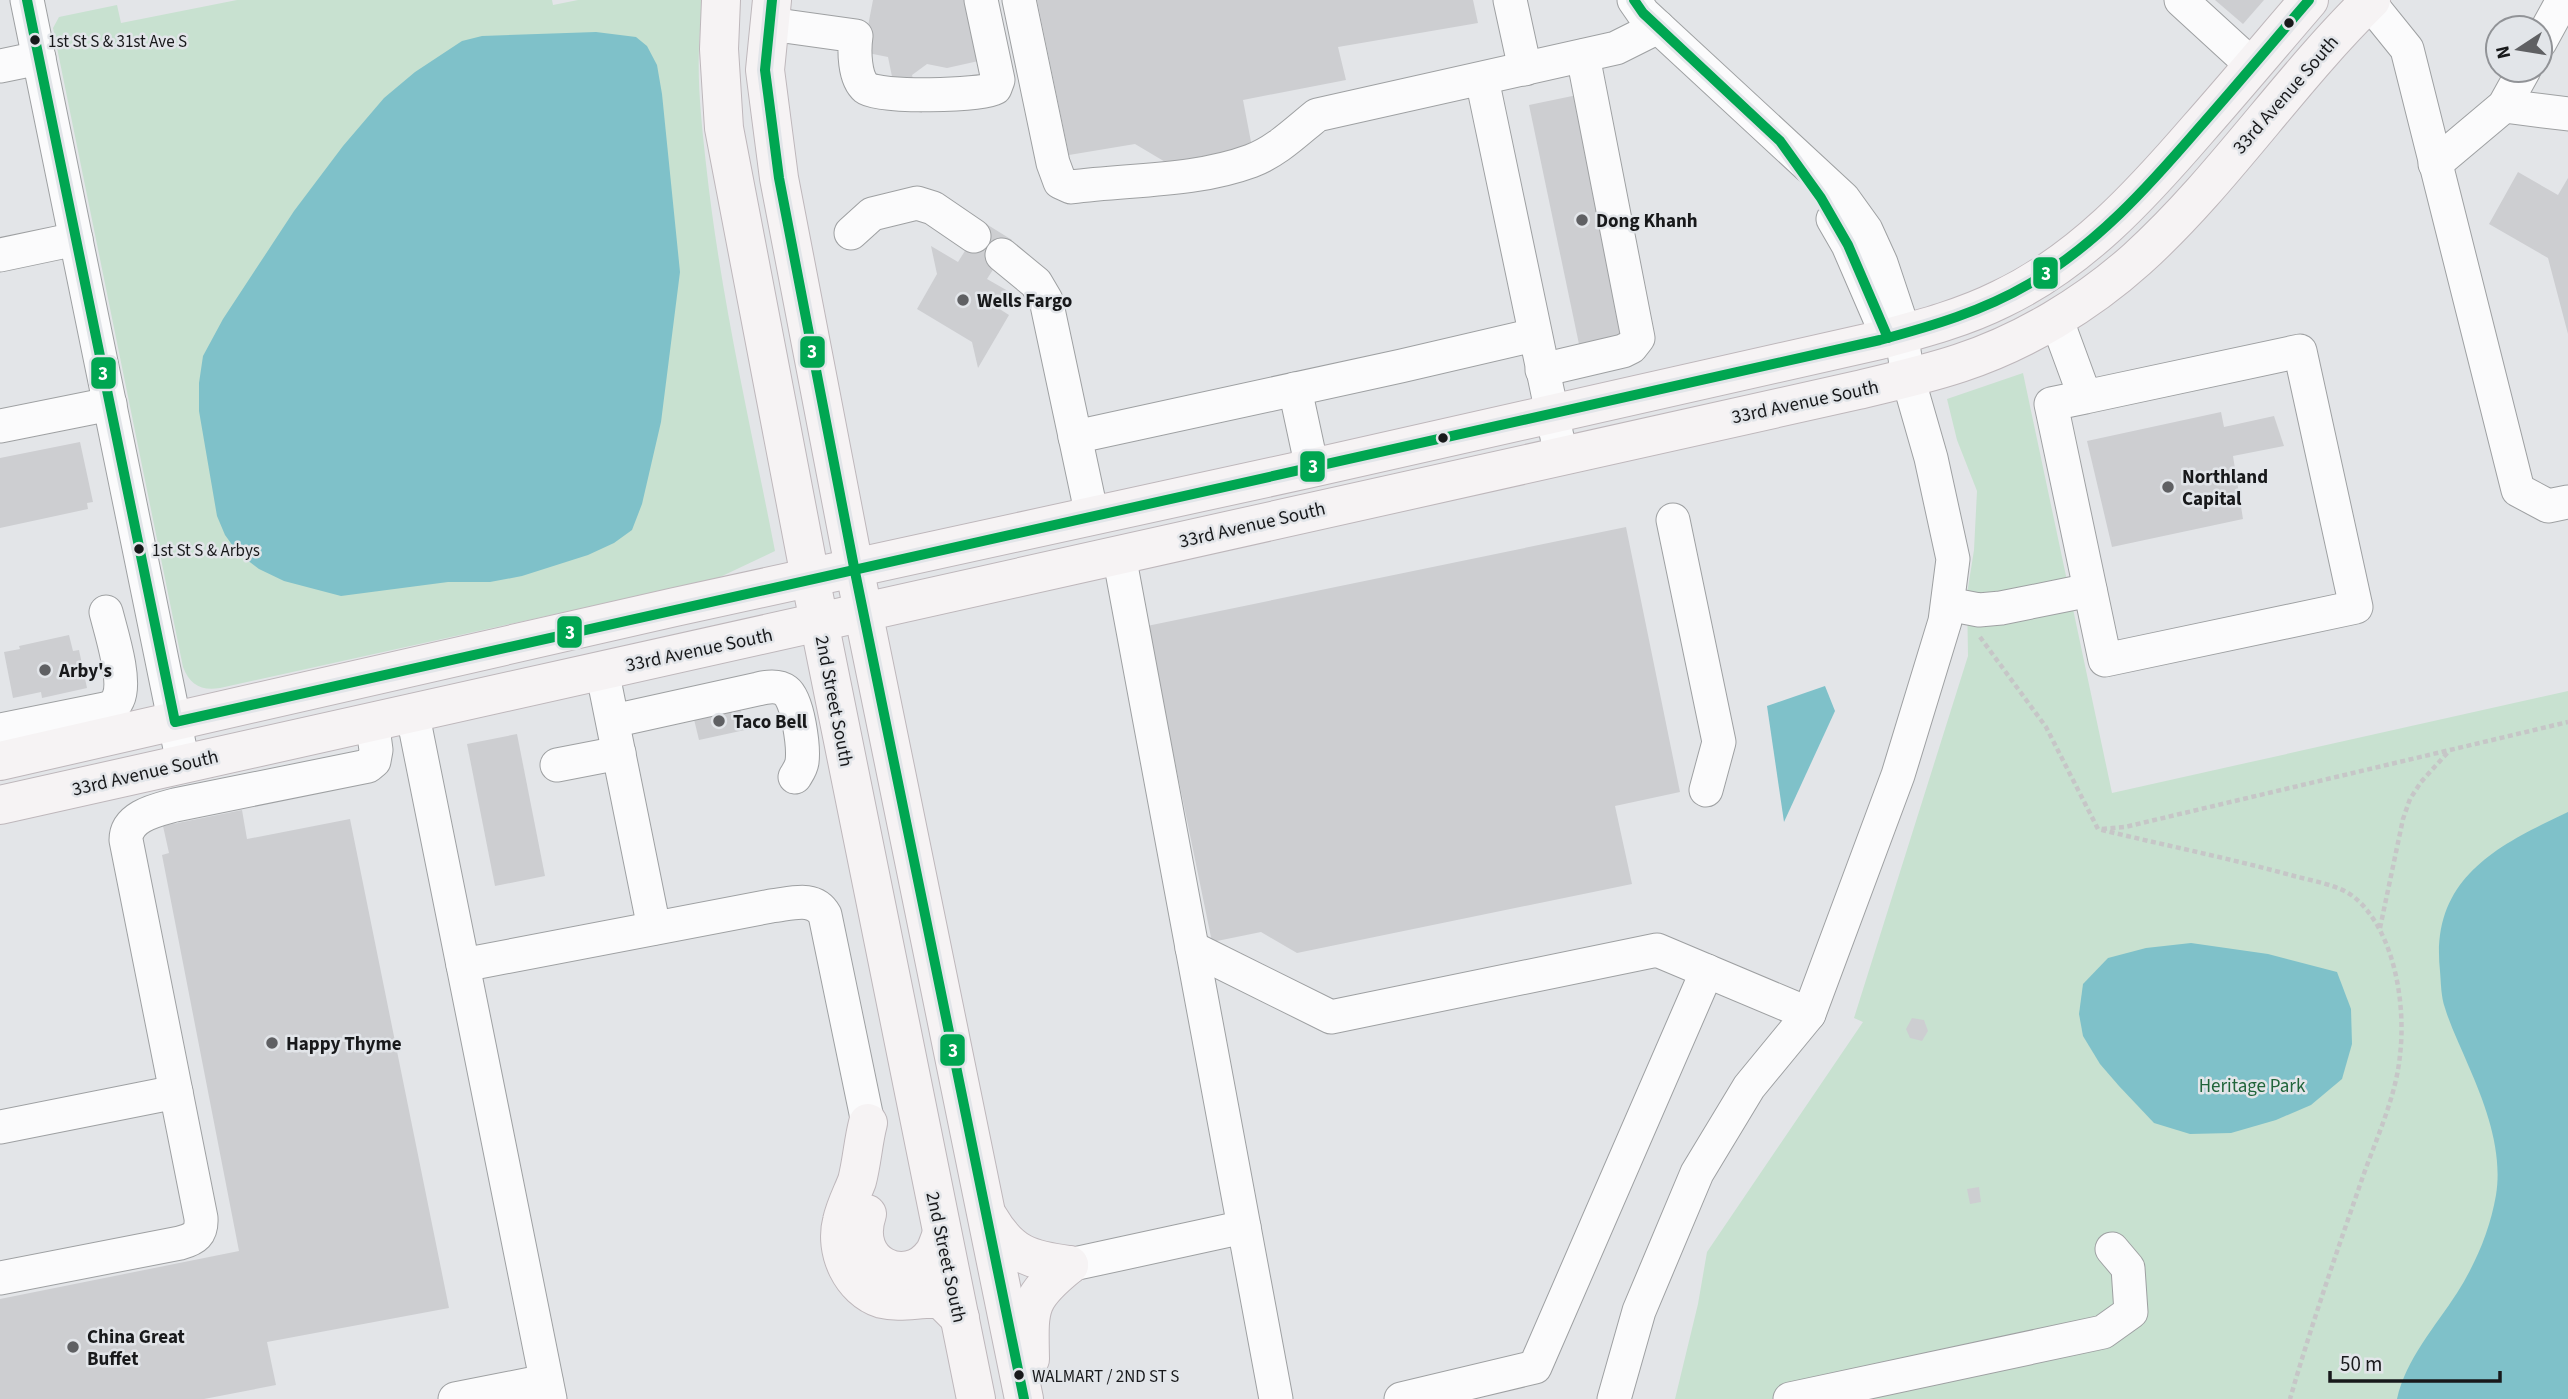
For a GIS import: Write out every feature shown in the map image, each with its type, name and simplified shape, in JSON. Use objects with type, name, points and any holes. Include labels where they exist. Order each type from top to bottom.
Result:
[{"type":"main road","name":"2nd Street South","points":[[720,0],[719,48],[724,128],[819,623],[976,1399]]},
{"type":"main road","points":[[0,761],[854,567],[1312,468],[1895,336],[1954,319],[2002,299],[2076,252],[2142,192],[2309,0]]},
{"type":"main road","name":"33rd Avenue South","points":[[0,805],[1908,378],[1979,356],[2056,318],[2129,266],[2181,216],[2278,100],[2370,1]]},
{"type":"main road","points":[[771,12],[765,70],[779,178],[854,567],[1027,1399]]},
{"type":"main road","points":[[868,1123],[875,1186],[866,1218],[865,1241],[872,1259],[887,1269],[906,1270],[922,1264],[933,1254],[942,1234]]},
{"type":"main road","points":[[868,1123],[858,1178],[841,1223],[841,1250],[846,1266],[852,1277],[871,1294],[894,1301],[941,1299],[960,1318]]},
{"type":"main road","points":[[987,1215],[1008,1246],[1022,1255],[1043,1262],[1069,1265]]},
{"type":"main road","points":[[1027,1399],[1032,1306],[1043,1287],[1069,1265]]},
{"type":"street","points":[[27,0],[183,764]]},
{"type":"street","points":[[771,12],[856,36],[859,76],[864,87],[873,92],[893,94],[989,91],[995,88],[998,80],[981,0]]},
{"type":"street","points":[[1019,0],[1053,163],[1060,182],[1071,187],[1160,180],[1253,160],[1287,140],[1317,114],[1616,48],[1658,27]]},
{"type":"street","points":[[1510,0],[1525,69]]},
{"type":"street","points":[[1614,1399],[1639,1311],[1696,1173],[1749,1087],[1809,1014],[1898,775],[1945,621],[1953,559],[1931,458],[1895,336],[1848,245],[1821,198],[1780,141],[1643,13],[1634,0]]},
{"type":"street","points":[[2181,0],[2253,66]]},
{"type":"street","points":[[2554,16],[2563,0]]},
{"type":"street","points":[[2370,1],[2407,49],[2518,490],[2548,506],[2568,502]]},
{"type":"street","points":[[1542,370],[1623,351],[1636,343],[1638,338],[1583,56]]},
{"type":"street","points":[[0,66],[39,58]]},
{"type":"street","points":[[1482,79],[1561,456]]},
{"type":"street","points":[[2435,164],[2504,106],[2516,84]]},
{"type":"street","points":[[2504,106],[2568,114]]},
{"type":"street","points":[[851,233],[872,214],[917,203],[933,208],[974,236]]},
{"type":"street","points":[[0,255],[76,239]]},
{"type":"street","points":[[1002,255],[1036,283],[1042,290],[1050,311],[1092,516]]},
{"type":"street","points":[[2056,318],[2085,397]]},
{"type":"street","points":[[1075,437],[1534,335]]},
{"type":"street","points":[[2300,351],[2356,607],[2105,660],[2051,404],[2085,397],[2300,351]]},
{"type":"street","points":[[1295,389],[1312,468]]},
{"type":"street","points":[[0,426],[110,404]]},
{"type":"street","points":[[1673,520],[1720,742],[1706,790]]},
{"type":"street","points":[[1119,555],[1276,1399]]},
{"type":"street","points":[[1948,604],[1979,610],[2001,608],[2090,590]]},
{"type":"street","points":[[0,730],[115,705],[120,697],[121,683],[106,611]]},
{"type":"street","points":[[602,670],[654,928]]},
{"type":"street","points":[[557,765],[616,737],[758,688],[780,688],[786,691],[793,701],[800,731],[803,758],[795,778]]},
{"type":"street","points":[[412,712],[548,1390],[455,1399]]},
{"type":"street","points":[[0,1278],[180,1243],[198,1235],[201,1229],[126,832],[135,821],[146,814],[175,805],[368,766],[374,761],[376,750],[372,720]]},
{"type":"street","points":[[463,965],[771,906],[812,902],[820,907],[825,915],[868,1123]]},
{"type":"street","points":[[1192,948],[1331,1017],[1657,950],[1809,1014]]},
{"type":"street","points":[[1523,1399],[1707,971]]},
{"type":"street","points":[[0,1127],[176,1092]]},
{"type":"street","points":[[1069,1265],[1244,1227]]},
{"type":"street","points":[[1790,1399],[2102,1332],[2131,1312],[2128,1268],[2112,1249]]},
{"type":"street","points":[[1401,1399],[1535,1367]]},
{"type":"path","points":[[1979,635],[2046,727],[2098,829]]},
{"type":"path","points":[[2098,829],[2125,827],[2568,722]]},
{"type":"path","points":[[2379,928],[2410,799],[2421,782],[2450,750]]},
{"type":"path","points":[[2098,829],[2206,853],[2325,885],[2353,896],[2377,921],[2389,950],[2400,1002],[2400,1056],[2389,1102],[2313,1317],[2290,1399]]},
{"type":"green space","points":[[237,0],[552,0],[553,5],[578,0],[704,0],[699,41],[699,82],[712,213],[736,358],[775,551],[718,578],[220,688],[207,689],[189,678],[183,667],[53,28],[59,17],[117,5],[121,23]]},
{"type":"green space","name":"Heritage Park","points":[[2023,373],[2112,793],[2568,691],[2568,1399],[1675,1399],[1698,1304],[1707,1252],[1863,1022],[1854,1018],[1968,656],[1967,594],[1974,550],[1977,491],[1957,440],[1947,399]]},
{"type":"water","points":[[596,32],[636,37],[647,46],[657,65],[680,272],[661,422],[642,504],[632,530],[614,543],[588,555],[522,576],[490,582],[448,582],[341,596],[284,581],[259,569],[238,553],[225,535],[217,516],[199,411],[203,356],[223,319],[294,211],[343,146],[384,98],[415,72],[462,41],[482,36]]},
{"type":"water","points":[[1825,686],[1835,711],[1784,822],[1767,706]]},
{"type":"water","points":[[2568,812],[2568,1399],[2397,1399],[2414,1357],[2457,1293],[2476,1258],[2490,1221],[2498,1179],[2492,1130],[2443,999],[2440,939],[2446,912],[2457,889],[2473,870],[2493,853],[2516,838]]},
{"type":"water","points":[[2191,943],[2268,954],[2337,972],[2351,1009],[2352,1044],[2342,1079],[2311,1105],[2276,1120],[2231,1133],[2190,1134],[2154,1123],[2100,1064],[2083,1036],[2079,1014],[2083,984],[2108,958],[2146,948]]},
{"type":"building","points":[[873,0],[970,0],[983,60],[947,68],[927,64],[912,75],[922,113],[898,106],[888,57],[863,52]]},
{"type":"building","points":[[1037,0],[1473,0],[1478,23],[1338,47],[1346,80],[1243,100],[1252,147],[1167,163],[1135,144],[1069,155]]},
{"type":"building","points":[[2215,0],[2264,0],[2243,24]]},
{"type":"building","points":[[1582,94],[1633,338],[1580,349],[1529,105]]},
{"type":"building","points":[[2518,172],[2558,195],[2568,178],[2568,334],[2548,258],[2489,224]]},
{"type":"building","name":"Wells Fargo","points":[[983,222],[1012,240],[987,279],[1008,291],[998,308],[1009,315],[978,368],[972,342],[917,309],[937,274],[931,246],[958,262]]},
{"type":"building","name":"Northland Capital","points":[[2221,412],[2224,427],[2274,416],[2284,446],[2233,456],[2243,519],[2112,547],[2087,441]]},
{"type":"building","points":[[80,442],[93,502],[87,503],[88,509],[0,528],[0,458]]},
{"type":"building","points":[[1626,527],[1680,792],[1615,806],[1632,884],[1297,953],[1261,932],[1212,942],[1147,626]]},
{"type":"building","name":"Arby's","points":[[69,635],[73,651],[79,650],[87,688],[42,698],[41,692],[13,698],[4,652]]},
{"type":"building","name":"Taco Bell","points":[[739,701],[745,730],[699,740],[692,711]]},
{"type":"building","points":[[517,734],[545,876],[495,886],[467,744]]},
{"type":"building","points":[[242,810],[247,839],[350,819],[449,1308],[267,1342],[276,1385],[204,1399],[0,1399],[0,1299],[239,1251],[162,855],[169,853],[163,826]]},
{"type":"building","points":[[1912,1018],[1924,1020],[1928,1031],[1922,1041],[1910,1038],[1906,1029]]},
{"type":"building","points":[[1979,1187],[1981,1202],[1970,1204],[1967,1189]]},
{"type":"transit line","name":"3","points":[[27,0],[175,722],[1880,340],[1957,317],[2029,284],[2099,233],[2160,172],[2309,0]]},
{"type":"transit line","name":"3","points":[[772,0],[765,70],[779,178],[854,567],[1024,1399]]},
{"type":"transit line","name":"3","points":[[1634,0],[1643,13],[1780,141],[1821,198],[1848,245],[1888,338]]},
{"type":"place","name":"1st St S & 31st Ave S","points":[[35,40]]},
{"type":"place","name":"Dong Khanh","points":[[1582,220]]},
{"type":"place","name":"Wells Fargo","points":[[963,300]]},
{"type":"place","name":"Northland Capital","points":[[2168,487]]},
{"type":"place","name":"1st St S & Arbys","points":[[139,549]]},
{"type":"place","name":"Arby's","points":[[45,670]]},
{"type":"place","name":"Taco Bell","points":[[719,721]]},
{"type":"place","name":"Happy Thyme","points":[[272,1043]]},
{"type":"place","name":"China Great Buffet","points":[[73,1347]]},
{"type":"place","name":"WALMART / 2ND ST S","points":[[1019,1375]]}]
